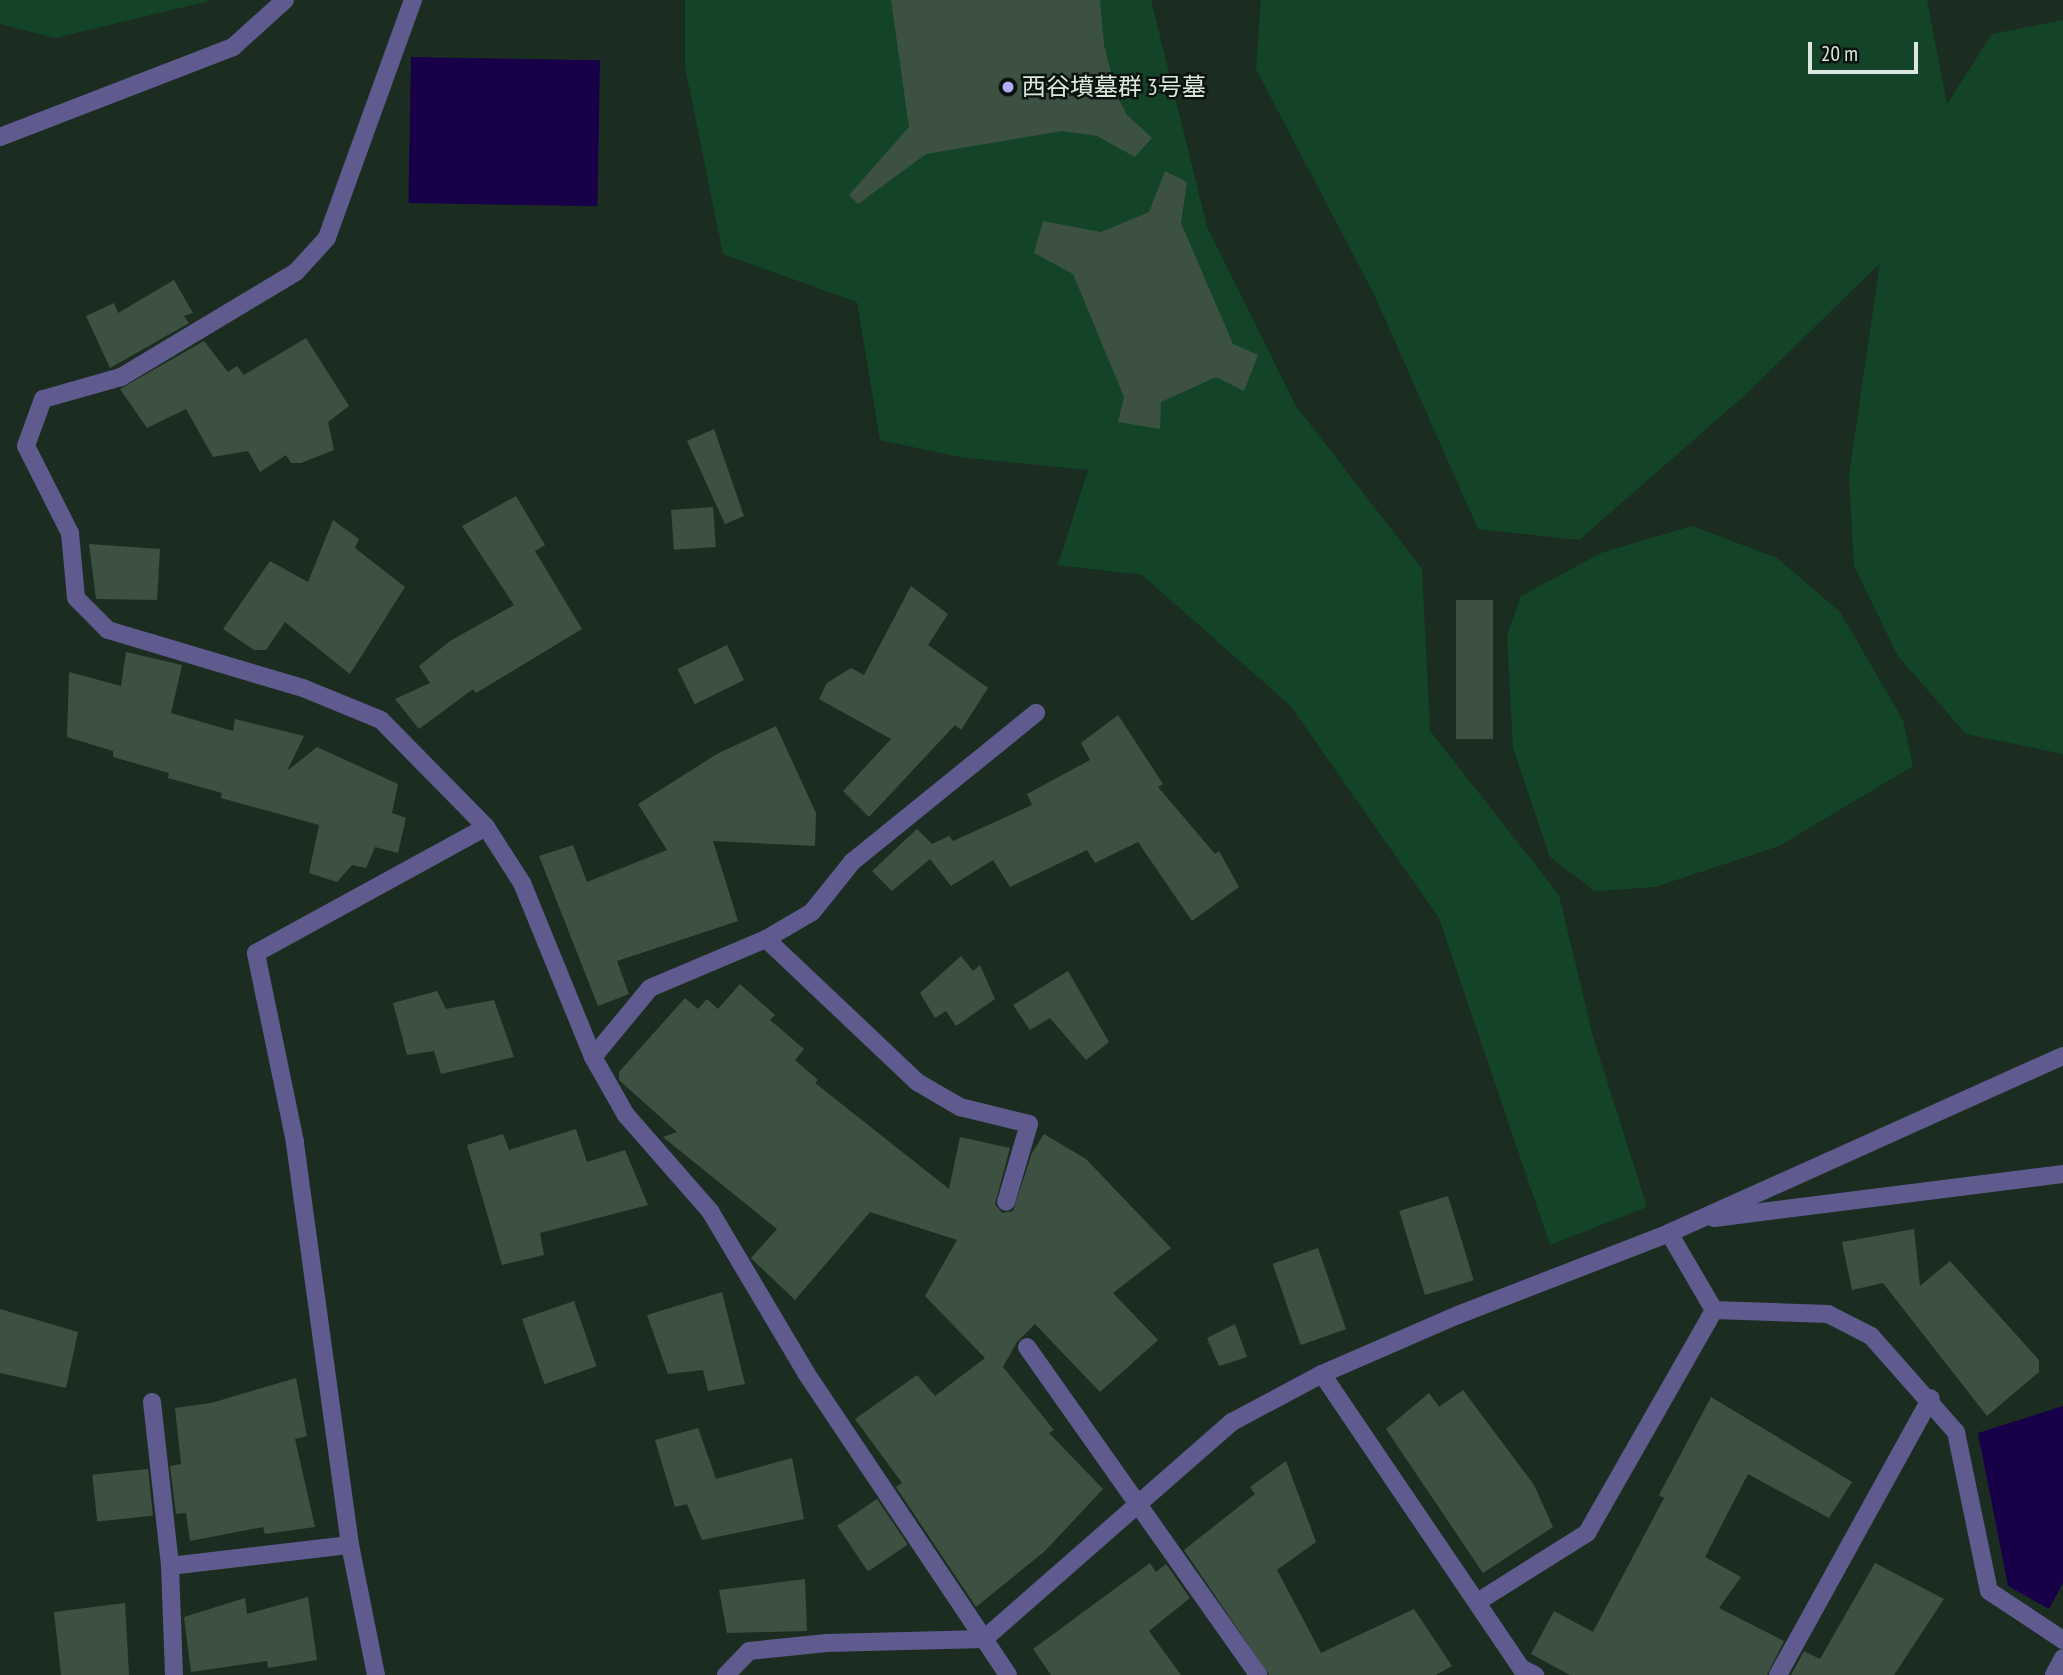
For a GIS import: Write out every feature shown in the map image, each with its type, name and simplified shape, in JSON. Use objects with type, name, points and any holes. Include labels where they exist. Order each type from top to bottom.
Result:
[{"type":"street","points":[[0,137],[233,47],[285,0]]},
{"type":"street","points":[[413,0],[327,238],[296,272],[121,377],[43,399],[26,446],[69,533],[76,598],[108,630],[303,688],[381,720],[486,827],[522,883],[593,1056],[626,1115],[710,1211],[806,1373],[1008,1675]]},
{"type":"street","points":[[593,1056],[650,988],[766,939],[812,912],[852,862],[1036,713]]},
{"type":"street","points":[[376,1675],[349,1545],[295,1142],[256,953],[486,827]]},
{"type":"street","points":[[766,939],[917,1082],[960,1107],[1028,1124],[1006,1202]]},
{"type":"street","points":[[726,1675],[749,1651],[827,1643],[984,1639],[1232,1422],[1322,1374],[1458,1315],[1669,1233],[2063,1056]]},
{"type":"street","points":[[1693,1221],[2063,1174]]},
{"type":"street","points":[[1669,1233],[1714,1310]]},
{"type":"street","points":[[1714,1310],[1828,1314],[1871,1336],[1931,1398],[1956,1432],[1989,1591],[2063,1640]]},
{"type":"street","points":[[1479,1601],[1587,1533],[1714,1310]]},
{"type":"street","points":[[1027,1347],[1258,1675]]},
{"type":"street","points":[[1322,1374],[1479,1601],[1521,1668],[1535,1675]]},
{"type":"street","points":[[1778,1675],[1931,1398]]},
{"type":"street","points":[[152,1402],[170,1566],[174,1675]]},
{"type":"street","points":[[170,1566],[349,1545]]},
{"type":"street","points":[[2054,1675],[2063,1658]]},
{"type":"green space","points":[[0,0],[213,0],[55,38],[0,24]]},
{"type":"green space","points":[[685,0],[1151,0],[1207,227],[1296,406],[1422,569],[1430,731],[1559,895],[1593,1037],[1647,1207],[1550,1245],[1439,918],[1290,705],[1142,575],[1058,565],[1088,470],[960,457],[880,440],[857,302],[723,254],[685,67]]},
{"type":"green space","points":[[1261,0],[1927,0],[1947,104],[1992,34],[2063,20],[2063,754],[1966,734],[1898,656],[1854,566],[1849,475],[1880,263],[1744,396],[1579,540],[1478,529],[1375,296],[1256,69]]},
{"type":"green space","points":[[1692,526],[1777,558],[1840,612],[1903,720],[1913,766],[1779,846],[1655,887],[1595,891],[1550,857],[1513,748],[1507,636],[1521,596],[1601,553]]},
{"type":"shaded area","points":[[411,57],[600,60],[597,206],[408,203]]},
{"type":"shaded area","points":[[2063,1406],[2063,1583],[2049,1609],[2008,1586],[1978,1433]]},
{"type":"building","name":"西谷墳墓群 3号墓","points":[[891,0],[1100,0],[1104,45],[1117,96],[1127,115],[1152,138],[1135,157],[1097,136],[1062,131],[926,154],[858,204],[849,195],[909,127]]},
{"type":"building","points":[[1165,171],[1187,182],[1181,223],[1233,344],[1258,355],[1244,391],[1216,377],[1161,402],[1160,429],[1118,422],[1124,397],[1073,274],[1034,253],[1043,221],[1101,232],[1149,212]]},
{"type":"building","points":[[174,280],[193,313],[184,316],[189,323],[110,368],[86,316],[114,303],[118,313]]},
{"type":"building","points":[[306,338],[349,406],[328,422],[334,450],[301,463],[291,463],[286,455],[260,472],[248,451],[213,457],[186,409],[147,428],[120,389],[204,341],[228,372],[237,366],[244,375]]},
{"type":"building","points":[[714,429],[744,516],[725,524],[687,441]]},
{"type":"building","points":[[516,496],[545,545],[535,551],[582,629],[476,693],[473,689],[419,729],[395,699],[430,683],[419,666],[450,641],[514,605],[462,526]]},
{"type":"building","points":[[713,507],[716,547],[674,550],[671,510]]},
{"type":"building","points":[[333,520],[359,539],[355,548],[405,587],[350,674],[285,622],[266,650],[254,650],[223,629],[270,561],[308,582]]},
{"type":"building","points":[[89,544],[160,549],[157,600],[96,599]]},
{"type":"building","points":[[911,586],[948,614],[928,645],[988,688],[961,730],[955,725],[869,817],[843,791],[891,739],[819,699],[827,683],[851,668],[864,675]]},
{"type":"building","points":[[1456,600],[1493,600],[1493,739],[1456,739]]},
{"type":"building","points":[[727,645],[744,680],[695,704],[678,669]]},
{"type":"building","points":[[126,652],[182,665],[171,713],[233,731],[235,719],[304,736],[287,771],[317,747],[398,784],[392,813],[406,818],[398,853],[375,847],[366,868],[352,865],[337,882],[309,873],[319,825],[221,798],[222,793],[168,778],[169,773],[113,757],[113,751],[67,737],[69,672],[121,686]]},
{"type":"building","points":[[1118,715],[1163,784],[1158,787],[1215,854],[1219,851],[1239,887],[1192,921],[1138,842],[1095,863],[1087,850],[1010,887],[993,860],[951,886],[930,859],[892,891],[872,871],[917,829],[932,844],[949,836],[953,841],[1032,805],[1027,794],[1090,760],[1081,743]]},
{"type":"building","points":[[776,726],[816,813],[815,846],[713,841],[738,921],[617,961],[629,994],[598,1006],[539,856],[573,845],[587,882],[667,850],[638,804],[717,754]]},
{"type":"building","points":[[961,956],[973,971],[980,965],[995,999],[956,1026],[946,1011],[935,1018],[920,993]]},
{"type":"building","points":[[1068,971],[1109,1042],[1086,1060],[1050,1018],[1030,1030],[1013,1005]]},
{"type":"building","points":[[740,984],[775,1015],[770,1020],[804,1049],[795,1060],[818,1080],[815,1083],[949,1189],[960,1137],[1010,1148],[995,1204],[1002,1213],[1013,1211],[1032,1153],[1044,1134],[1086,1159],[1171,1248],[1113,1293],[1158,1340],[1100,1392],[1035,1324],[1017,1342],[1003,1367],[1054,1430],[1049,1433],[1103,1489],[1045,1551],[976,1607],[896,1487],[902,1483],[855,1419],[917,1375],[935,1396],[985,1358],[925,1296],[957,1240],[870,1212],[795,1300],[751,1258],[777,1229],[663,1137],[677,1132],[619,1080],[619,1072],[685,998],[698,1009],[707,999],[718,1009]]},
{"type":"building","points":[[437,991],[446,1009],[494,1000],[514,1057],[441,1074],[434,1051],[407,1055],[393,1003]]},
{"type":"building","points":[[576,1129],[587,1162],[625,1150],[648,1205],[540,1233],[544,1255],[502,1265],[467,1145],[503,1134],[509,1150]]},
{"type":"building","points":[[1448,1196],[1474,1280],[1425,1295],[1399,1211]]},
{"type":"building","points":[[1914,1229],[1920,1286],[1950,1261],[2039,1360],[2039,1372],[1987,1416],[1883,1283],[1852,1290],[1842,1242]]},
{"type":"building","points":[[1318,1248],[1346,1329],[1301,1345],[1273,1264]]},
{"type":"building","points":[[722,1292],[745,1384],[708,1391],[703,1370],[668,1374],[647,1315]]},
{"type":"building","points":[[574,1301],[596,1366],[544,1384],[522,1319]]},
{"type":"building","points":[[0,1309],[78,1332],[66,1388],[0,1373]]},
{"type":"building","points":[[1235,1324],[1247,1357],[1219,1366],[1207,1338]]},
{"type":"building","points":[[296,1378],[307,1436],[295,1439],[315,1527],[265,1534],[263,1527],[190,1541],[186,1513],[176,1514],[170,1466],[181,1464],[175,1408],[211,1403]]},
{"type":"building","points":[[1463,1390],[1534,1485],[1553,1527],[1483,1573],[1386,1429],[1429,1393],[1439,1407]]},
{"type":"building","points":[[1711,1397],[1852,1482],[1829,1518],[1748,1474],[1705,1557],[1741,1577],[1719,1608],[1784,1641],[1767,1675],[1570,1675],[1531,1654],[1554,1611],[1593,1632],[1664,1498],[1659,1495]]},
{"type":"building","points":[[698,1428],[716,1479],[792,1458],[804,1519],[702,1540],[687,1504],[675,1507],[655,1440]]},
{"type":"building","points":[[1286,1461],[1316,1542],[1277,1570],[1321,1653],[1414,1609],[1452,1666],[1436,1675],[1269,1675],[1184,1550],[1255,1494],[1250,1487]]},
{"type":"building","points":[[148,1469],[153,1516],[97,1522],[92,1475]]},
{"type":"building","points":[[877,1499],[908,1545],[868,1571],[837,1526]]},
{"type":"building","points":[[1150,1563],[1156,1572],[1166,1564],[1190,1598],[1149,1631],[1181,1675],[1051,1675],[1033,1649]]},
{"type":"building","points":[[1875,1563],[1944,1599],[1894,1675],[1791,1675],[1804,1651],[1820,1659]]},
{"type":"building","points":[[805,1579],[807,1631],[727,1633],[719,1590]]},
{"type":"building","points":[[308,1597],[317,1660],[268,1668],[267,1661],[191,1672],[184,1617],[245,1598],[247,1614]]},
{"type":"building","points":[[125,1603],[129,1675],[61,1675],[54,1612]]},
{"type":"place","name":"西谷墳墓群 3号墓","points":[[1008,87]]}]
